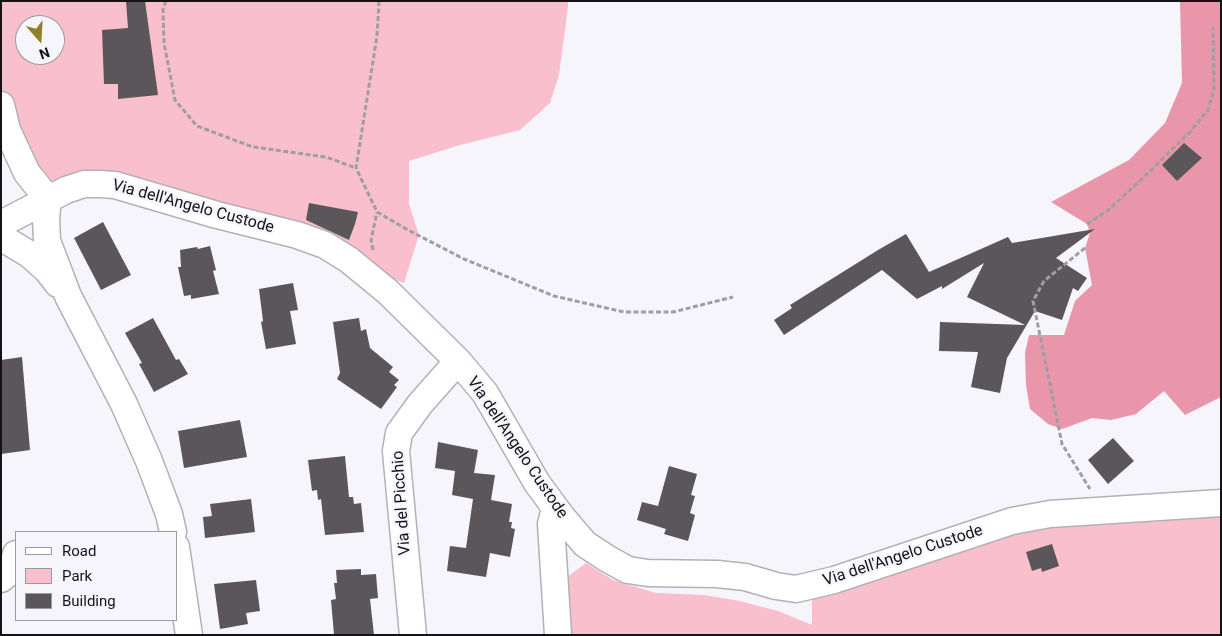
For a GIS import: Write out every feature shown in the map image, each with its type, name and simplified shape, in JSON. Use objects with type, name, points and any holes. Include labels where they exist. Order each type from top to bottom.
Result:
[{"type":"street","points":[[1,106],[7,130],[27,173],[48,199],[46,218],[47,242],[68,296],[135,428],[162,496],[173,531]]},
{"type":"street","name":"Via dell'Angelo Custode","points":[[1,224],[66,190],[84,184],[115,185],[217,215],[297,235],[325,245],[349,260],[388,292],[458,361],[485,393],[536,483],[555,508],[585,544],[628,570],[648,574],[717,574],[745,577],[776,586],[796,589],[834,580],[1012,521],[1050,514],[1221,503]]},
{"type":"street","points":[[1,240],[9,242],[29,254],[47,270],[68,296]]},
{"type":"street","name":"Via del Picchio","points":[[412,635],[396,451],[399,434],[420,404],[458,361]]},
{"type":"street","points":[[555,508],[551,524],[558,635]]},
{"type":"street","points":[[1,579],[12,570],[15,558]]},
{"type":"street","points":[[178,561],[189,635]]},
{"type":"path","points":[[166,1],[163,9],[164,43],[175,100],[197,126],[253,147],[326,157],[356,168]]},
{"type":"path","points":[[379,1],[377,36],[356,168],[376,212],[464,259],[554,296],[624,312],[673,312],[733,297]]},
{"type":"path","points":[[1087,224],[1107,211],[1144,177],[1190,133],[1208,110],[1214,89],[1213,27]]},
{"type":"path","points":[[1085,248],[1044,281],[1033,301],[1062,444],[1104,511]]},
{"type":"green space","points":[[1,1],[568,1],[559,75],[550,103],[520,130],[460,145],[409,161],[409,204],[419,235],[404,283],[177,194],[83,181],[23,182],[1,94]]},
{"type":"green space","points":[[1221,513],[1221,635],[562,635],[558,584],[586,563],[613,580],[656,593],[704,595],[740,601],[778,611],[812,625],[812,596],[1024,525]]},
{"type":"shaded area","points":[[1180,1],[1221,1],[1221,397],[1185,415],[1164,391],[1136,414],[1111,420],[1092,418],[1062,429],[1048,424],[1030,409],[1026,385],[1025,353],[1029,335],[1064,335],[1075,301],[1092,285],[1085,248],[1090,233],[1087,224],[1051,202],[1129,160],[1165,123],[1182,83]]},
{"type":"building","points":[[126,1],[145,1],[158,95],[118,99],[118,84],[104,84],[102,30],[128,28]]},
{"type":"building","points":[[1184,143],[1202,158],[1177,181],[1162,165]]},
{"type":"building","points":[[309,203],[358,212],[349,240],[306,220]]},
{"type":"building","points":[[103,222],[131,275],[101,290],[74,238]]},
{"type":"building","points":[[1095,229],[1056,258],[1087,278],[1078,291],[1073,288],[1062,320],[1035,311],[1007,358],[1000,393],[971,387],[978,352],[939,351],[940,322],[1025,325],[967,297],[984,263],[942,289],[942,286],[917,299],[882,270],[784,335],[774,320],[792,308],[790,305],[906,234],[929,272],[1008,237],[1012,243]]},
{"type":"building","points":[[210,246],[216,270],[213,271],[219,294],[191,299],[191,295],[184,296],[178,267],[181,267],[180,250]]},
{"type":"building","points":[[293,283],[298,310],[290,311],[296,344],[266,349],[261,322],[263,321],[259,289]]},
{"type":"building","points":[[153,318],[176,360],[179,359],[188,374],[154,392],[139,364],[142,363],[125,333]]},
{"type":"building","points":[[359,318],[361,331],[366,329],[370,348],[393,367],[389,372],[399,380],[394,385],[397,387],[381,409],[337,379],[340,373],[333,322]]},
{"type":"building","points":[[22,357],[30,450],[1,454],[1,360]]},
{"type":"building","points":[[240,420],[247,457],[184,468],[178,431]]},
{"type":"building","points":[[1113,438],[1134,461],[1108,484],[1088,460]]},
{"type":"building","points":[[438,442],[478,450],[474,473],[495,475],[491,500],[512,504],[509,522],[512,522],[511,528],[515,529],[510,557],[490,553],[486,577],[447,571],[450,546],[466,548],[473,499],[452,495],[455,471],[435,468]]},
{"type":"building","points":[[345,456],[349,497],[353,497],[354,504],[361,503],[364,532],[325,535],[321,499],[318,500],[317,490],[312,491],[308,460]]},
{"type":"building","points":[[669,466],[697,474],[691,495],[695,496],[690,513],[695,515],[688,541],[664,534],[666,529],[637,520],[642,502],[658,506]]},
{"type":"building","points":[[251,499],[255,532],[205,538],[203,517],[212,516],[210,504]]},
{"type":"building","points":[[1052,544],[1059,566],[1042,572],[1041,568],[1032,571],[1026,552]]},
{"type":"building","points":[[361,569],[361,575],[376,574],[378,598],[370,599],[374,635],[334,635],[331,600],[336,599],[334,583],[337,583],[336,570]]},
{"type":"building","points":[[256,580],[260,611],[246,613],[248,624],[220,629],[214,584]]}]
